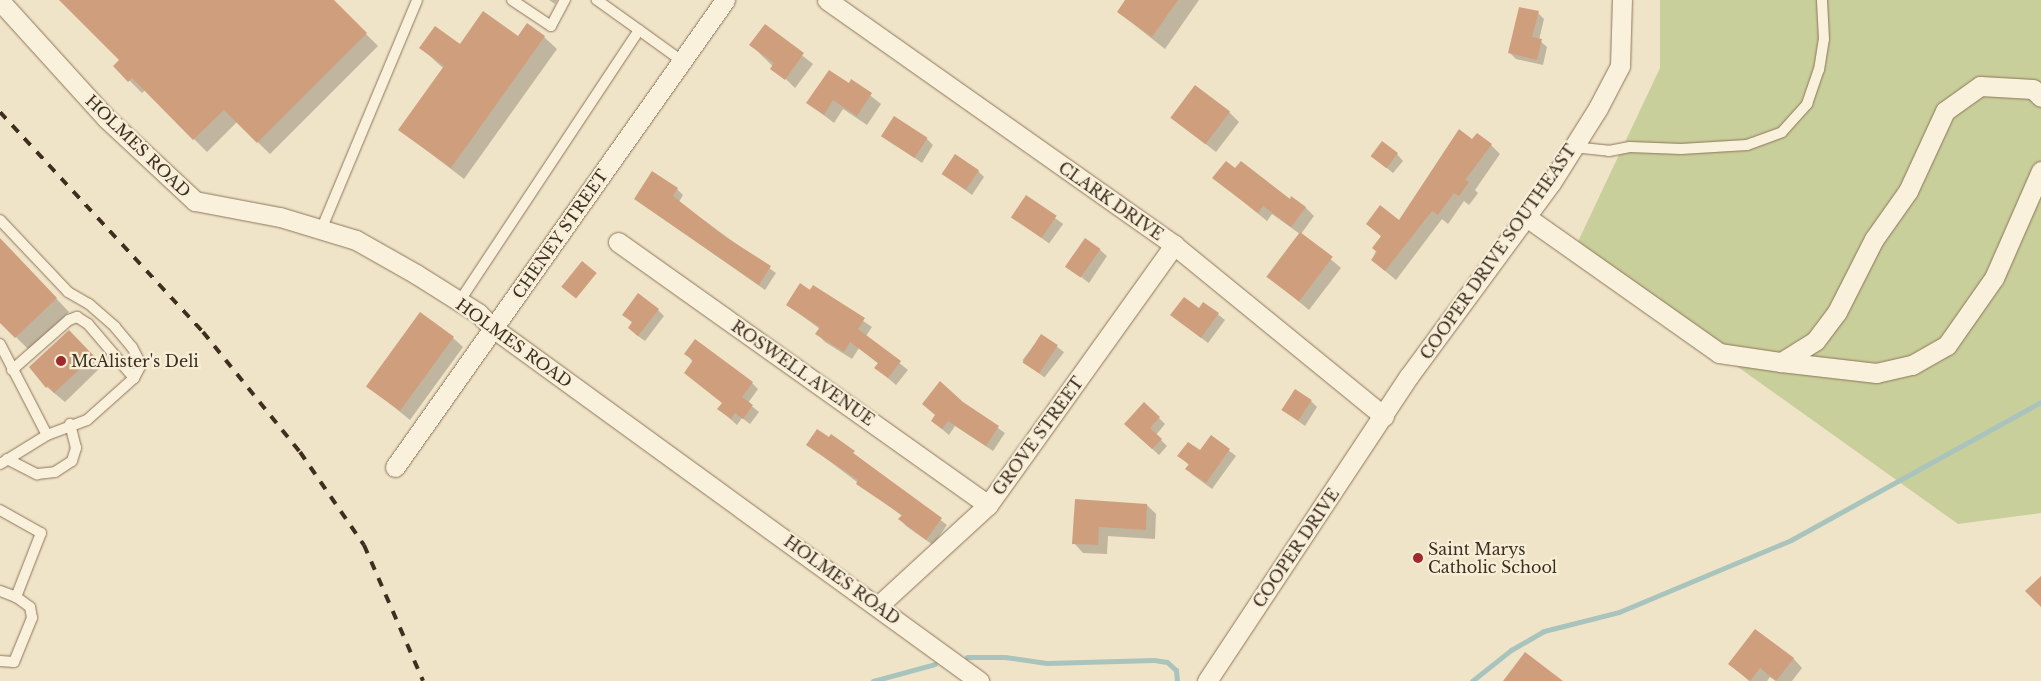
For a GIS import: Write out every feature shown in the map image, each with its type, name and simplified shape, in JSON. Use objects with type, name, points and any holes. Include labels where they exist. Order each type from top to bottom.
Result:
[{"type":"street","name":"CHENEY STREET","points":[[395,467],[725,0]]},
{"type":"street","name":"CLARK DRIVE","points":[[827,0],[1174,245],[1384,416]]},
{"type":"street","name":"COOPER DRIVE SOUTHEAST","points":[[1384,416],[1573,147],[1620,66],[1622,0]]},
{"type":"street","name":"HOLMES ROAD","points":[[0,1],[106,118],[195,201],[280,217],[356,240],[478,313],[493,328],[979,681]]},
{"type":"street","points":[[1781,362],[1815,341],[1837,312],[1874,238],[1908,191],[1945,111],[1980,86],[2033,89],[2041,98]]},
{"type":"street","points":[[1525,216],[1719,353],[1876,373],[1912,365],[1947,345],[1994,278],[2041,171]]},
{"type":"street","name":"ROSWELL AVENUE","points":[[618,242],[988,505]]},
{"type":"street","name":"GROVE STREET","points":[[878,606],[988,505],[1174,245]]},
{"type":"street","name":"COOPER DRIVE","points":[[1207,681],[1384,416]]},
{"type":"lane","points":[[321,230],[417,0]]},
{"type":"lane","points":[[512,0],[551,26],[565,0]]},
{"type":"lane","points":[[597,0],[682,61]]},
{"type":"lane","points":[[1573,147],[1608,151],[1630,147],[1681,149],[1747,145],[1782,132],[1807,104],[1819,70],[1824,39],[1822,0]]},
{"type":"lane","points":[[459,302],[639,30]]},
{"type":"lane","points":[[0,220],[68,292],[89,304],[115,327],[132,347],[141,366],[134,378],[87,420],[70,424],[47,435],[4,462]]},
{"type":"lane","points":[[12,370],[69,320],[77,317],[88,324],[134,378]]},
{"type":"lane","points":[[0,344],[47,435]]},
{"type":"lane","points":[[4,462],[37,474],[55,472],[72,461],[76,448],[70,424]]},
{"type":"lane","points":[[1,513],[41,533],[16,597]]},
{"type":"lane","points":[[0,591],[16,597],[30,607],[32,618],[14,662],[0,661]]},
{"type":"green space","points":[[1660,0],[2041,0],[2041,513],[1958,524],[1574,250],[1660,68]]},
{"type":"building","points":[[59,0],[334,0],[367,33],[257,143],[224,110],[193,140],[132,78],[128,82],[113,66],[119,60]]},
{"type":"building","points":[[1125,0],[1178,0],[1152,37],[1117,12]]},
{"type":"building","points":[[1519,7],[1539,11],[1532,37],[1542,39],[1537,60],[1508,53]]},
{"type":"building","points":[[483,11],[518,36],[527,23],[545,36],[451,168],[398,130],[444,66],[419,48],[435,26],[460,44]]},
{"type":"building","points":[[765,24],[804,53],[785,80],[770,69],[774,63],[749,45]]},
{"type":"building","points":[[829,70],[849,83],[851,79],[872,93],[857,116],[833,100],[824,115],[806,103]]},
{"type":"building","points":[[1195,85],[1230,111],[1205,144],[1170,118]]},
{"type":"building","points":[[894,116],[928,138],[914,158],[881,136]]},
{"type":"building","points":[[1459,129],[1472,139],[1477,133],[1492,144],[1465,180],[1469,182],[1459,196],[1454,193],[1438,215],[1432,211],[1385,271],[1371,260],[1377,252],[1372,248],[1381,236],[1366,224],[1380,205],[1399,220]]},
{"type":"building","points":[[1382,141],[1398,153],[1387,168],[1371,156]]},
{"type":"building","points":[[955,154],[979,170],[966,190],[942,174]]},
{"type":"building","points":[[1226,161],[1235,168],[1241,161],[1290,199],[1291,196],[1306,207],[1291,227],[1263,206],[1258,213],[1212,178]]},
{"type":"building","points":[[652,171],[678,188],[673,196],[724,236],[771,266],[759,285],[634,199]]},
{"type":"building","points":[[1026,195],[1057,216],[1042,238],[1011,217]]},
{"type":"building","points":[[1300,232],[1333,257],[1299,301],[1266,277]]},
{"type":"building","points":[[0,238],[57,298],[15,338],[0,323]]},
{"type":"building","points":[[1085,238],[1101,249],[1080,278],[1065,267]]},
{"type":"building","points":[[582,261],[597,273],[576,299],[561,287]]},
{"type":"building","points":[[800,283],[810,290],[813,285],[865,318],[858,329],[901,361],[888,378],[874,368],[878,363],[850,342],[844,352],[815,334],[820,327],[786,305]]},
{"type":"building","points":[[638,293],[659,309],[638,336],[628,328],[632,322],[622,315]]},
{"type":"building","points":[[1184,297],[1199,308],[1203,302],[1219,313],[1201,338],[1170,315]]},
{"type":"building","points":[[420,312],[454,337],[400,411],[366,386]]},
{"type":"building","name":"McAlister's Deli","points":[[69,330],[94,356],[54,393],[48,386],[46,388],[29,367]]},
{"type":"building","points":[[1041,334],[1058,345],[1039,373],[1022,363]]},
{"type":"building","points":[[695,339],[753,382],[742,397],[753,405],[743,419],[735,413],[731,419],[717,409],[722,403],[684,373],[693,360],[684,354]]},
{"type":"building","points":[[940,381],[963,402],[999,426],[986,446],[948,421],[942,429],[931,421],[935,415],[922,404]]},
{"type":"building","points":[[1295,389],[1312,400],[1298,421],[1281,410]]},
{"type":"building","points":[[1144,402],[1160,417],[1150,428],[1162,439],[1152,449],[1124,424]]},
{"type":"building","points":[[817,429],[829,437],[831,434],[855,451],[853,453],[942,518],[926,540],[898,519],[902,515],[856,484],[858,480],[806,445]]},
{"type":"building","points":[[1211,435],[1230,449],[1206,483],[1185,469],[1189,464],[1177,456],[1188,442],[1200,450]]},
{"type":"building","points":[[1075,499],[1147,504],[1146,530],[1099,527],[1098,545],[1072,544]]},
{"type":"building","points":[[2041,576],[2041,607],[2025,591]]},
{"type":"building","points":[[1755,629],[1794,658],[1776,681],[1760,668],[1750,681],[1728,664]]},
{"type":"building","points":[[1525,652],[1563,681],[1503,681]]},
{"type":"waterway","points":[[1472,681],[1511,650],[1544,631],[1619,612],[1791,540],[2041,402]]},
{"type":"waterway","points":[[967,657],[1005,657],[1047,663],[1154,660],[1167,662],[1176,670],[1177,681]]},
{"type":"waterway","points":[[873,681],[935,664]]},
{"type":"railway","points":[[0,112],[203,332],[300,452],[364,545],[423,681]]},
{"type":"place","name":"McAlister's Deli","points":[[61,361]]},
{"type":"place","name":"Saint Marys Catholic School","points":[[1418,558]]}]
